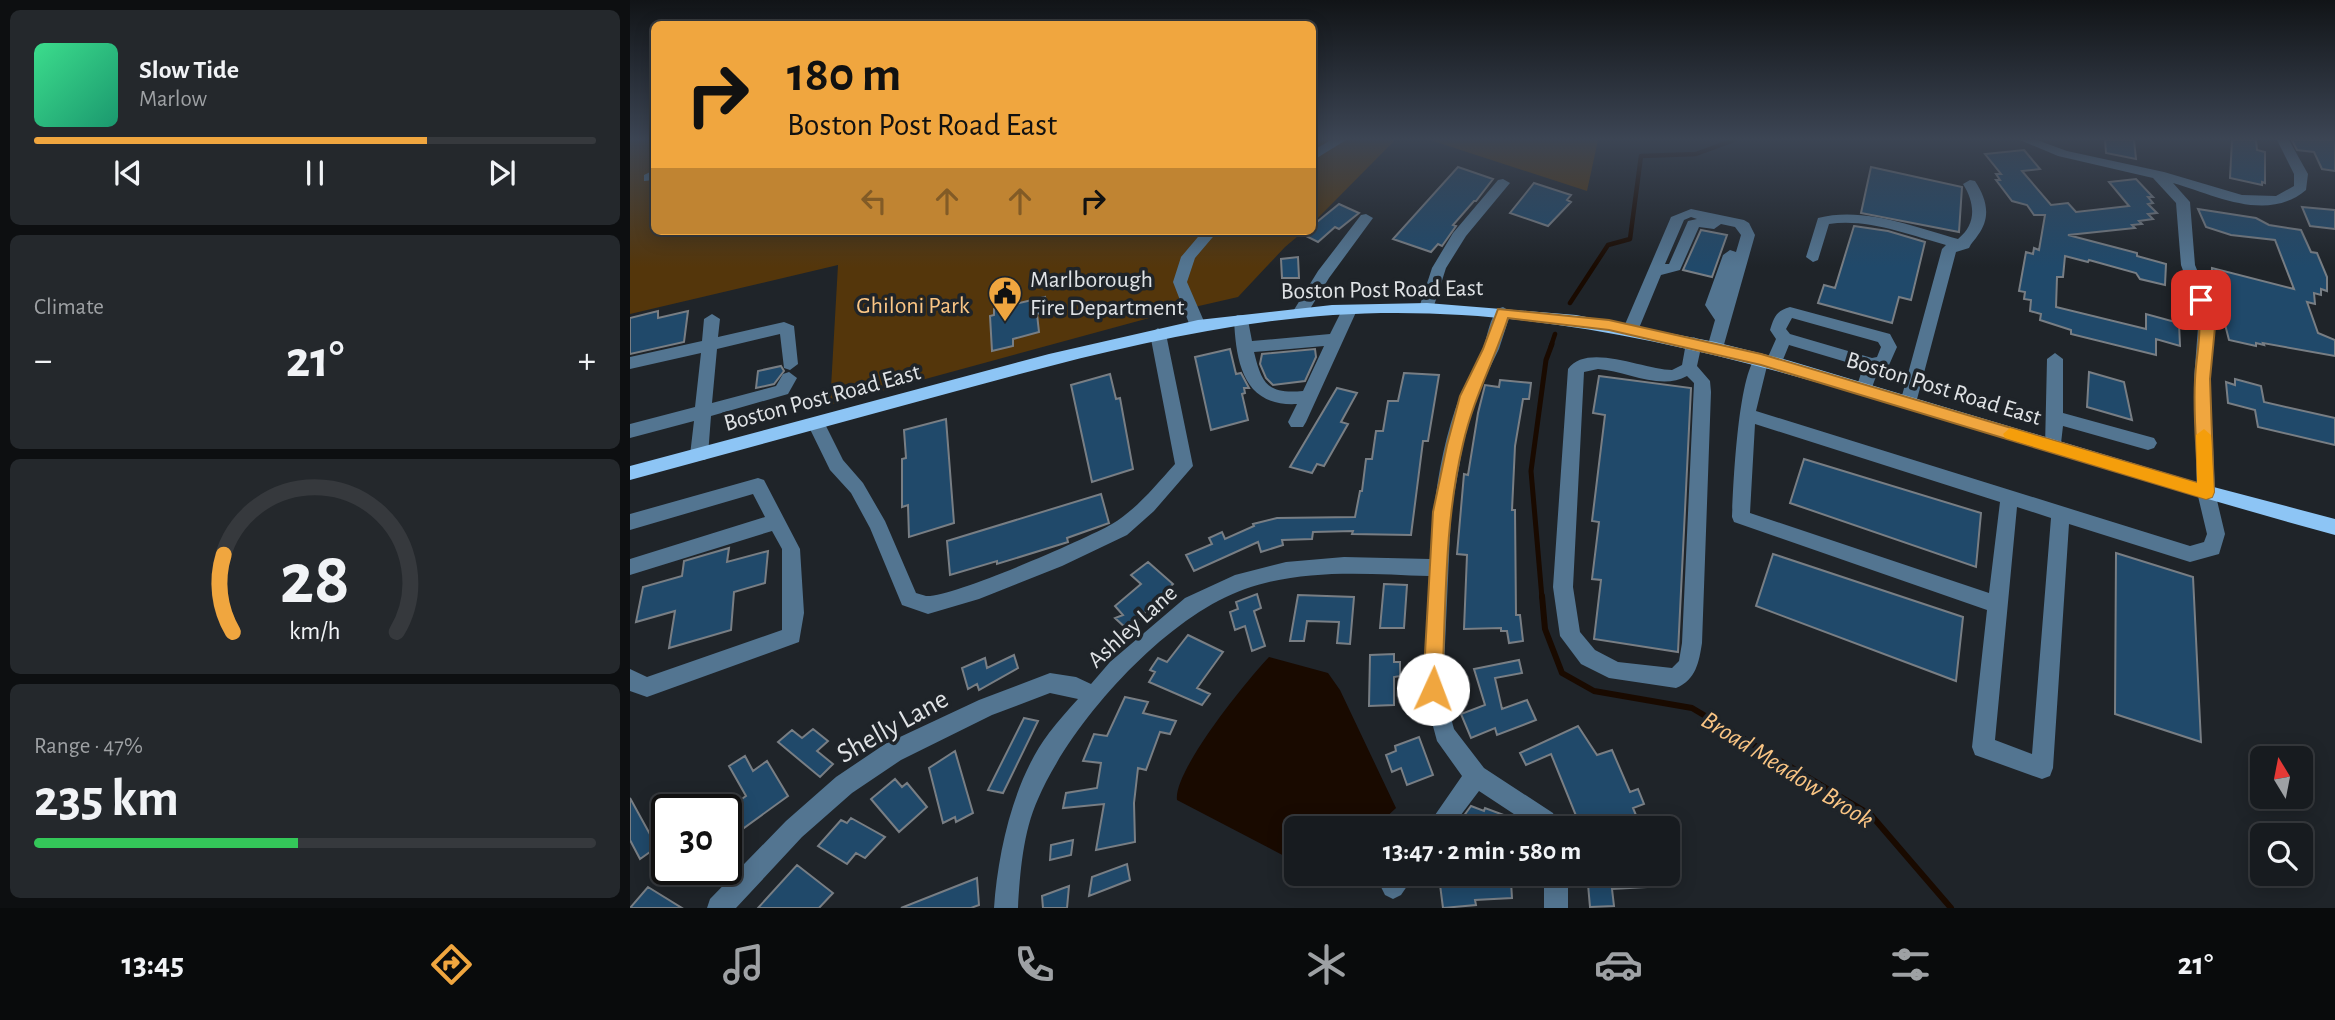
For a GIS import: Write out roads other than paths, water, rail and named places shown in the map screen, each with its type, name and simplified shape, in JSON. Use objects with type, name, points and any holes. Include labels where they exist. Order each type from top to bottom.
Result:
[{"type":"main road","name":"Boston Post Road East","points":[[630,473],[1049,360],[1158,334],[1242,319],[1300,313],[1427,308],[1503,312],[1576,320],[1715,348],[1767,361],[2206,492],[2335,527]]},
{"type":"street","points":[[1747,415],[2190,554],[2212,548],[2216,534],[2206,492],[2202,379],[2207,314],[2188,265],[2183,202],[2165,182]]},
{"type":"street","points":[[2180,182],[2215,194],[2266,201],[2292,194],[2301,187],[2301,182]]},
{"type":"street","points":[[1427,308],[1438,268],[1460,233],[1503,183]]},
{"type":"street","points":[[1908,403],[1949,249],[1964,244],[1973,234],[1981,207],[1979,195],[1970,184]]},
{"type":"street","points":[[2183,202],[2215,194]]},
{"type":"street","points":[[1631,329],[1678,217],[1691,213],[1744,226],[1748,235],[1715,348]]},
{"type":"street","points":[[1300,313],[1323,275],[1366,218]]},
{"type":"street","points":[[1813,257],[1824,221],[1830,219],[1857,220],[1964,244]]},
{"type":"street","points":[[1198,326],[1180,282],[1188,257],[1207,235]]},
{"type":"street","points":[[1297,422],[1349,310]]},
{"type":"street","points":[[1503,312],[1491,349],[1468,396],[1454,445],[1441,512],[1433,689],[1445,734],[1476,776],[1537,816]]},
{"type":"street","points":[[1790,312],[1884,338],[1889,347],[1883,361],[1872,364],[1784,338],[1778,330],[1782,316],[1790,312]]},
{"type":"street","points":[[699,455],[712,319]]},
{"type":"street","points":[[1242,319],[1244,347],[1258,385],[1264,392],[1281,398],[1309,397]]},
{"type":"street","points":[[630,363],[784,328],[788,330],[789,371],[782,390],[630,431]]},
{"type":"street","points":[[816,424],[836,465],[857,488],[878,526],[909,599],[928,605],[979,590],[1055,560],[1121,529],[1148,506],[1184,466],[1158,334]]},
{"type":"street","points":[[1784,338],[1767,361],[1747,415],[1741,517],[1998,605]]},
{"type":"street","points":[[1244,347],[1337,339]]},
{"type":"street","points":[[1689,368],[1694,343]]},
{"type":"street","points":[[2054,447],[2055,359]]},
{"type":"street","points":[[1600,363],[1674,376],[1689,368],[1702,381],[1702,406],[1692,643],[1688,665],[1676,678],[1616,671],[1588,657],[1570,636],[1563,587],[1576,369],[1582,365],[1600,363]]},
{"type":"street","points":[[1864,390],[1872,364]]},
{"type":"street","points":[[2055,417],[2148,443]]},
{"type":"street","points":[[630,522],[758,485],[791,549],[794,613],[792,636],[647,687],[631,682],[630,679]]},
{"type":"street","points":[[2010,499],[1983,747],[2042,768],[2060,514]]},
{"type":"street","points":[[630,567],[778,522]]},
{"type":"street","name":"Ashley Lane","points":[[1006,908],[1009,867],[1026,799],[1055,742],[1117,669],[1192,604],[1242,582],[1286,570],[1344,565],[1438,568]]},
{"type":"street","name":"Shelly Lane","points":[[719,908],[794,829],[844,785],[893,752],[986,707],[1050,683],[1076,687],[1093,697]]},
{"type":"street","points":[[1446,816],[1476,776]]},
{"type":"street","points":[[1556,886],[1556,908]]},
{"type":"waterway","name":"Broad Meadow Brook","points":[[1570,303],[1608,245],[1630,239],[1638,182]]},
{"type":"waterway","name":"Broad Meadow Brook","points":[[1551,346],[1555,334]]},
{"type":"waterway","name":"Broad Meadow Brook","points":[[1542,598],[1531,471],[1546,360],[1552,344]]},
{"type":"waterway","name":"Broad Meadow Brook","points":[[1542,596],[1545,629],[1562,673],[1594,691],[1692,708],[1871,815],[1951,908]]},
{"type":"place","name":"Marlborough Fire Department","points":[[1005,323]]},
{"type":"park label","name":"Ghiloni Park","points":[[913,305]]}]
